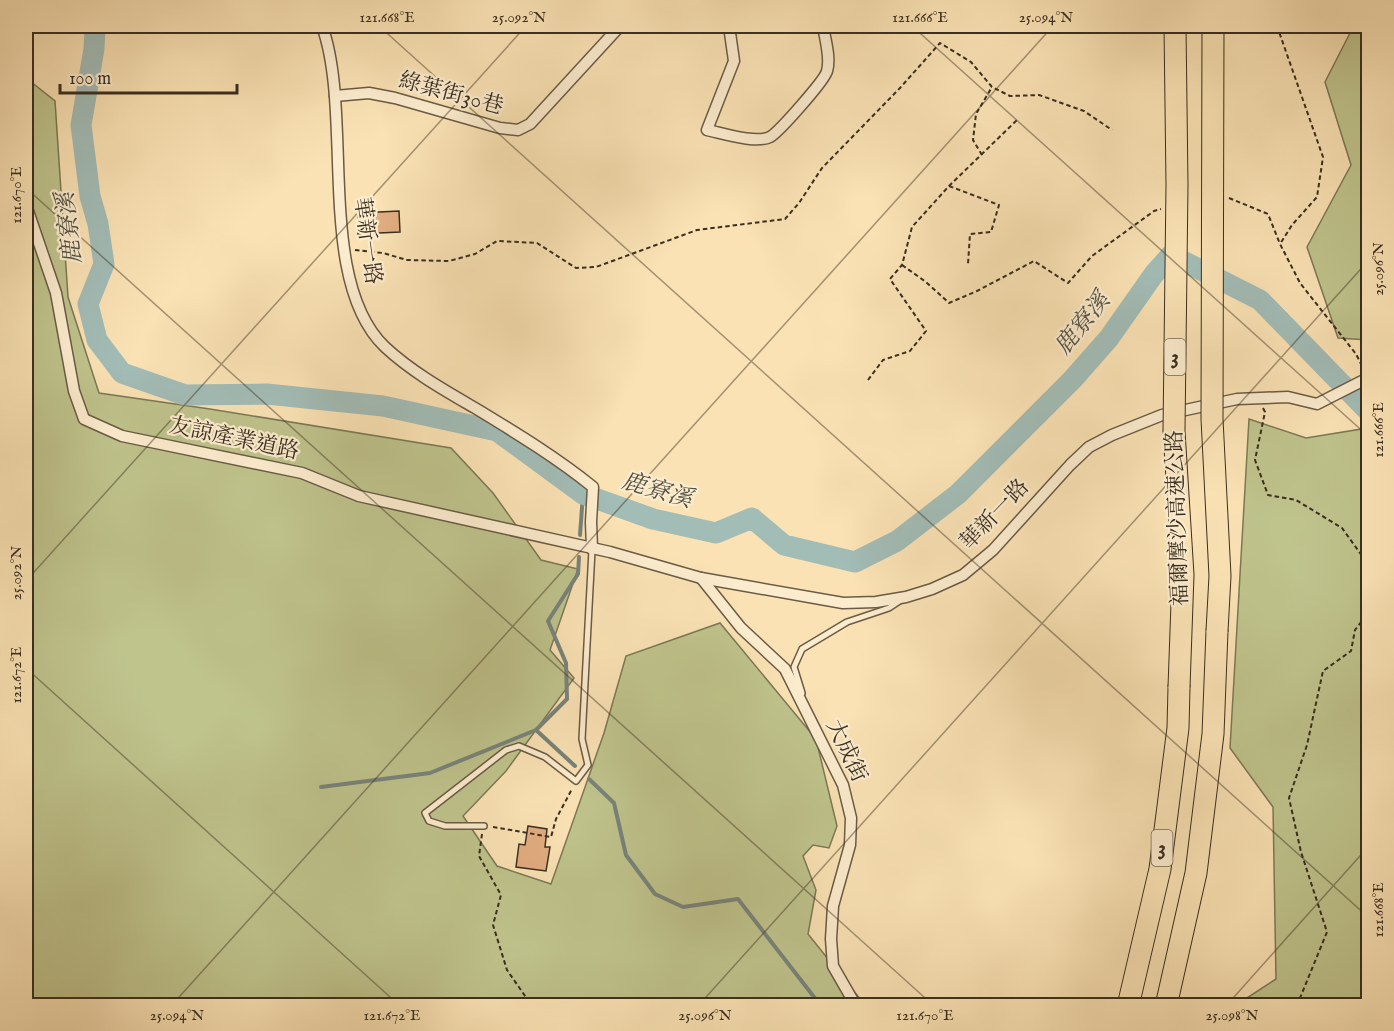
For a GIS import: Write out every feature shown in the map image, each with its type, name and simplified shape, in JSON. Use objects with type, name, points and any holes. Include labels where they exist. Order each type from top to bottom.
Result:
[{"type":"highway","name":"福爾摩沙高速公路","points":[[1128,1005],[1160,869],[1178,728],[1183,575],[1174,430],[1175,26]]},
{"type":"highway","name":"福爾摩沙高速公路","points":[[1166,1005],[1196,873],[1213,734],[1220,576],[1212,419],[1213,26]]},
{"type":"street","name":"華新一路","points":[[322,26],[335,96],[347,271],[359,308],[383,345],[406,365],[541,449],[593,487],[592,549],[701,578],[843,603],[876,602],[906,597],[932,589],[963,575],[993,550],[1089,447],[1112,435],[1162,415],[1237,399],[1288,397],[1317,404],[1368,378]]},
{"type":"street","name":"綠葉街30巷","points":[[335,96],[369,93],[500,128],[518,130],[530,124],[620,26]]},
{"type":"street","points":[[729,26],[734,61],[707,130],[754,140],[770,137],[817,88],[828,71],[823,26]]},
{"type":"street","name":"友諒產業道路","points":[[26,205],[56,293],[74,391],[84,419],[122,436],[302,473],[359,496],[592,549]]},
{"type":"street","name":"大成街","points":[[701,578],[741,628],[784,669],[843,785],[851,818],[850,845],[833,906],[831,939],[833,966],[856,1005]]},
{"type":"lane","points":[[484,826],[445,826],[429,821],[425,813],[506,750],[519,746],[545,757],[576,781],[588,765],[582,739],[592,549]]},
{"type":"lane","points":[[813,726],[794,667],[802,649],[847,622],[889,608],[906,597]]},
{"type":"path","points":[[1277,26],[1323,157],[1317,197],[1292,225],[1280,244]]},
{"type":"path","points":[[345,248],[383,253],[406,260],[449,261],[475,254],[497,241],[537,243],[576,268],[596,267],[697,230],[785,219],[799,203],[822,168],[900,88],[940,43],[970,62],[992,87],[1010,96],[1039,95],[1084,111],[1112,130]]},
{"type":"path","points":[[982,155],[973,140],[976,114],[992,87]]},
{"type":"path","points":[[868,380],[883,360],[910,351],[926,331],[890,279],[902,265],[912,227],[949,186],[1017,120]]},
{"type":"path","points":[[949,186],[999,205],[991,232],[970,234],[968,264]]},
{"type":"path","points":[[1221,195],[1268,214],[1300,283],[1356,354],[1368,378]]},
{"type":"path","points":[[902,265],[926,282],[949,303],[1034,261],[1068,283],[1092,256],[1154,211],[1164,208]]},
{"type":"path","points":[[1259,397],[1265,412],[1255,460],[1268,495],[1296,500],[1342,528],[1368,564]]},
{"type":"path","points":[[1298,1005],[1328,932],[1301,852],[1289,798],[1307,745],[1323,670],[1351,651],[1355,630],[1368,613]]},
{"type":"path","points":[[532,1005],[507,970],[493,925],[501,895],[479,856],[484,826],[551,837],[556,819],[576,781]]},
{"type":"green space","points":[[1368,26],[1368,340],[1338,338],[1307,247],[1351,165],[1325,82],[1351,31]]},
{"type":"green space","points":[[26,78],[55,101],[68,297],[99,393],[451,448],[493,493],[541,560],[578,569],[550,650],[574,678],[506,771],[463,816],[497,866],[551,884],[604,733],[626,656],[720,623],[816,739],[837,826],[829,848],[813,845],[803,856],[816,890],[808,934],[865,1005],[26,1005]]},
{"type":"green space","points":[[1249,419],[1306,438],[1368,428],[1368,1005],[1236,1005],[1276,979],[1273,807],[1230,748]]},
{"type":"building","points":[[399,211],[400,232],[358,234],[358,213]]},
{"type":"building","points":[[528,826],[547,829],[545,847],[550,847],[546,871],[516,867],[519,844],[525,845]]},
{"type":"waterway","name":"鹿寮溪","points":[[95,26],[94,49],[81,125],[90,196],[98,224],[104,264],[88,304],[97,340],[122,373],[185,395],[267,394],[383,406],[497,431],[583,494],[653,519],[716,533],[752,518],[784,545],[855,562],[897,541],[958,494],[1073,379],[1109,338],[1154,274],[1171,255],[1260,300],[1368,411]]},
{"type":"waterway","points":[[580,535],[583,494]]},
{"type":"waterway","points":[[575,766],[536,730],[567,699],[566,663],[548,621],[578,574],[579,557]]},
{"type":"waterway","points":[[321,787],[430,773],[536,730]]},
{"type":"waterway","points":[[589,779],[614,803],[626,855],[655,894],[683,907],[738,899],[821,1006]]}]
